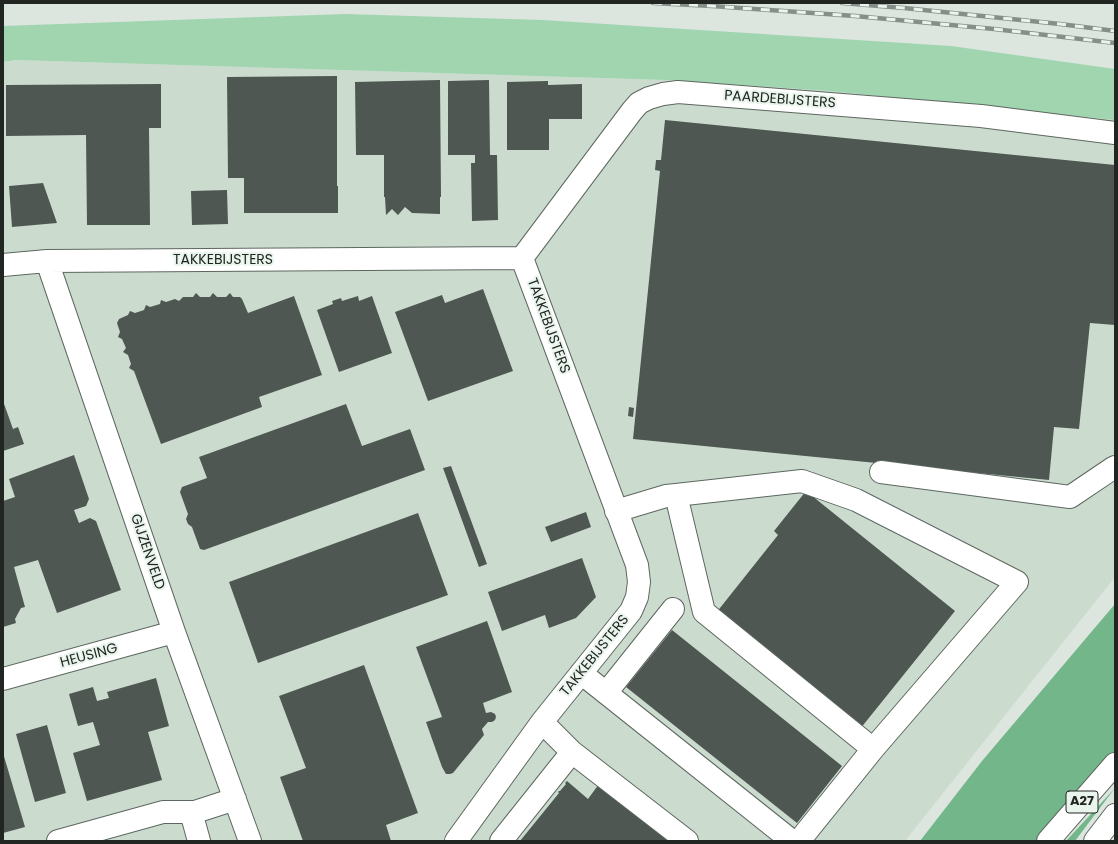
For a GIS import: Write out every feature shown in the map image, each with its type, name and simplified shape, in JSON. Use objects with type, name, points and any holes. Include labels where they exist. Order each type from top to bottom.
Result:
[{"type":"main road","name":"PAARDEBIJSTERS","points":[[522,258],[632,110],[639,103],[663,94],[678,92],[981,116],[1115,133]]},
{"type":"main road","name":"TAKKEBIJSTERS","points":[[3,265],[47,261],[522,258],[637,565],[639,582],[637,597],[631,611],[542,722],[456,841]]},
{"type":"main road","name":"GIJZENVELD","points":[[47,261],[174,632],[250,841]]},
{"type":"main road","points":[[881,472],[1070,497],[1115,467]]},
{"type":"main road","points":[[616,511],[666,496],[802,481],[856,500],[1016,582],[873,749],[799,841]]},
{"type":"main road","points":[[676,495],[704,612],[873,749]]},
{"type":"main road","points":[[606,693],[673,609]]},
{"type":"main road","name":"HEUSING","points":[[3,679],[174,632]]},
{"type":"main road","points":[[581,673],[792,841]]},
{"type":"main road","points":[[542,722],[572,752],[687,841]]},
{"type":"main road","points":[[501,841],[572,752]]},
{"type":"main road","name":"A27","points":[[1048,841],[1115,764]]},
{"type":"main road","points":[[58,841],[163,812],[195,812],[235,799]]},
{"type":"main road","points":[[191,812],[199,841]]},
{"type":"main road","name":"A27","points":[[1095,841],[1115,815]]},
{"type":"shaded area","points":[[16,60],[666,80],[830,91],[1115,120],[1115,577],[905,841],[3,841],[3,62]]},
{"type":"green space","points":[[345,14],[543,20],[951,46],[1115,69],[1115,120],[830,91],[666,80],[16,60],[3,62],[3,26]]},
{"type":"green space","points":[[1115,604],[1115,753],[1037,841],[920,841],[982,761]]},
{"type":"green space","points":[[1115,788],[1075,841],[1066,841]]},
{"type":"building","points":[[337,76],[338,213],[244,213],[244,178],[228,178],[227,77]]},
{"type":"building","points":[[440,80],[440,214],[412,213],[405,207],[398,215],[392,209],[386,215],[384,197],[384,155],[356,155],[355,82]]},
{"type":"building","points":[[489,80],[490,155],[497,155],[498,220],[472,221],[471,163],[475,163],[475,155],[448,155],[448,81]]},
{"type":"building","points":[[548,81],[548,85],[582,84],[582,119],[549,119],[549,150],[507,150],[507,82]]},
{"type":"building","points":[[161,84],[161,128],[149,128],[150,225],[87,225],[86,135],[6,136],[6,85]]},
{"type":"building","points":[[665,120],[1115,165],[1115,325],[1090,323],[1079,429],[1054,427],[1049,480],[633,439],[660,171],[655,170],[656,160],[661,160]]},
{"type":"building","points":[[43,183],[57,223],[12,227],[9,186]]},
{"type":"building","points":[[227,190],[228,224],[192,225],[191,191]]},
{"type":"building","points":[[483,289],[513,371],[428,401],[395,312],[442,295],[445,303]]},
{"type":"building","points":[[196,293],[200,297],[210,297],[213,293],[217,297],[226,297],[230,293],[233,297],[240,297],[242,299],[248,313],[294,296],[322,375],[259,397],[262,407],[161,444],[134,371],[129,368],[131,364],[128,355],[123,352],[126,348],[122,339],[118,337],[120,332],[117,323],[119,319],[128,315],[130,311],[135,313],[144,310],[146,305],[150,307],[160,304],[161,300],[166,302],[175,299],[179,301],[183,297],[193,297]]},
{"type":"building","points":[[358,296],[359,301],[372,296],[392,353],[339,372],[317,310],[333,304],[332,301],[341,298],[342,301]]},
{"type":"building","points":[[3,401],[13,429],[18,427],[24,444],[3,451]]},
{"type":"building","points":[[346,404],[362,446],[410,429],[425,470],[204,550],[200,549],[192,527],[188,524],[186,519],[188,514],[180,492],[182,487],[207,478],[199,457]]},
{"type":"building","points":[[629,407],[634,408],[633,417],[628,416]]},
{"type":"building","points":[[74,455],[89,499],[86,506],[74,510],[79,523],[90,518],[96,521],[121,590],[57,613],[38,560],[14,567],[25,607],[21,608],[15,619],[16,623],[3,627],[3,501],[15,497],[9,479]]},
{"type":"building","points":[[451,466],[487,564],[479,567],[443,468]]},
{"type":"building","points":[[806,491],[955,611],[860,729],[716,613],[778,535],[774,531]]},
{"type":"building","points":[[586,512],[591,527],[551,542],[545,527]]},
{"type":"building","points":[[418,513],[448,595],[258,663],[229,582]]},
{"type":"building","points":[[582,558],[596,597],[576,618],[549,628],[545,615],[502,631],[488,592]]},
{"type":"building","points":[[487,621],[512,692],[483,703],[486,713],[491,712],[495,714],[495,720],[488,722],[482,729],[484,735],[453,773],[446,774],[442,767],[426,722],[442,717],[416,647]]},
{"type":"building","points":[[672,630],[842,766],[797,823],[626,687]]},
{"type":"building","points":[[364,665],[418,813],[386,825],[391,841],[303,841],[280,777],[306,768],[279,696]]},
{"type":"building","points":[[156,678],[169,726],[148,732],[162,780],[87,801],[73,753],[100,745],[93,722],[78,726],[69,694],[93,687],[97,701],[109,698],[107,692]]},
{"type":"building","points":[[47,725],[66,793],[35,802],[16,734]]},
{"type":"building","points":[[3,753],[25,827],[3,833]]},
{"type":"building","points":[[567,781],[588,799],[599,784],[670,841],[520,841]]},
{"type":"railway","points":[[653,3],[855,16],[994,29],[1115,43]]},
{"type":"railway","points":[[842,3],[904,8],[1115,31]]}]
